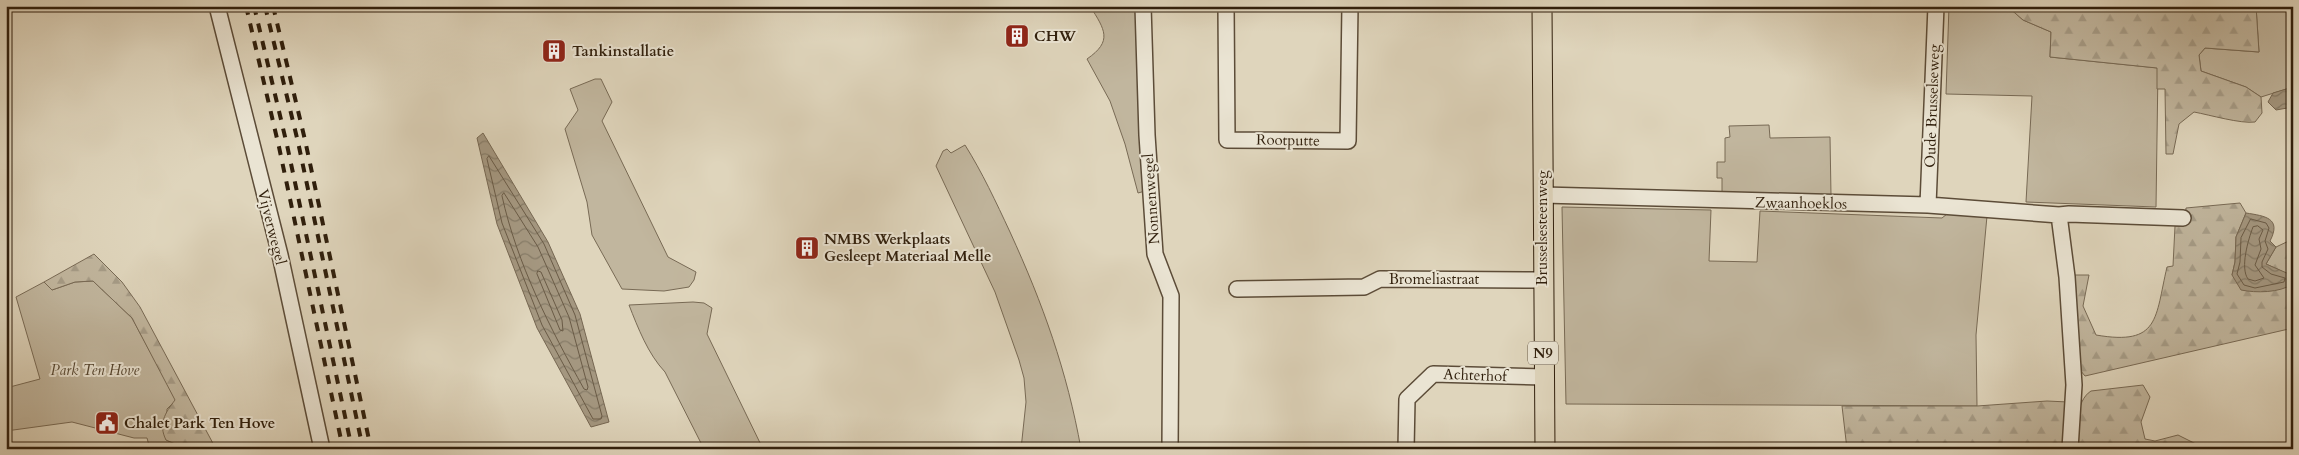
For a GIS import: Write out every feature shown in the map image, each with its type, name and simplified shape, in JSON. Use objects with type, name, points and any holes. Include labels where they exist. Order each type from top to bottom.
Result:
[{"type":"main road","name":"Brusselsesteenweg","points":[[1542,6],[1542,280],[1545,449]]},
{"type":"street","name":"Vijverwegel","points":[[217,6],[280,255],[322,449]]},
{"type":"street","name":"Nonnenwegel","points":[[1143,6],[1147,135],[1155,254],[1172,296],[1170,449]]},
{"type":"street","name":"Rootputte","points":[[1226,6],[1228,140],[1348,141],[1350,6]]},
{"type":"street","name":"Oude Brusselseweg","points":[[1928,205],[1936,6]]},
{"type":"street","name":"Zwaanhoeklos","points":[[1543,195],[1928,205],[2059,216],[2069,214],[2183,218]]},
{"type":"street","points":[[2059,216],[2067,277],[2074,385],[2070,449]]},
{"type":"street","name":"Bromeliastraat","points":[[1237,289],[1364,286],[1380,279],[1542,280]]},
{"type":"street","name":"Achterhof","points":[[1406,449],[1407,399],[1433,374],[1544,377]]},
{"type":"green space","points":[[1090,6],[1136,6],[1145,191],[1138,193],[1125,144],[1110,101],[1087,59],[1101,46],[1104,35],[1100,22]]},
{"type":"green space","points":[[1949,6],[2007,6],[2023,20],[2051,32],[2050,57],[2158,68],[2156,207],[2026,202],[2032,96],[1946,94]]},
{"type":"green space","points":[[2007,6],[2256,6],[2259,52],[2205,48],[2199,55],[2201,71],[2246,87],[2261,97],[2262,113],[2255,122],[2249,122],[2234,121],[2194,112],[2179,124],[2173,154],[2166,154],[2165,89],[2157,89],[2157,68],[2050,57],[2051,32],[2023,20]]},
{"type":"green space","points":[[2256,6],[2293,6],[2293,87],[2261,97],[2246,87],[2201,71],[2199,55],[2205,48],[2259,52]]},
{"type":"green space","points":[[595,79],[601,79],[612,102],[602,121],[668,257],[696,272],[694,280],[689,287],[664,291],[622,289],[592,235],[587,202],[565,129],[578,110],[570,89]]},
{"type":"green space","points":[[1769,125],[1770,138],[1830,137],[1831,195],[1722,192],[1722,178],[1717,178],[1717,162],[1725,162],[1725,138],[1730,137],[1729,126]]},
{"type":"green space","points":[[965,145],[1005,221],[1033,285],[1053,338],[1069,392],[1081,449],[1021,449],[1026,402],[1024,378],[1019,360],[995,292],[936,166],[943,151],[947,149],[951,153]]},
{"type":"green space","points":[[2240,203],[2246,213],[2236,237],[2235,262],[2232,275],[2288,287],[2293,284],[2293,328],[2085,376],[2080,370],[2075,275],[2089,275],[2083,306],[2096,335],[2117,337],[2132,336],[2143,332],[2151,324],[2156,314],[2167,267],[2173,266],[2175,226],[2184,226],[2186,208]]},
{"type":"green space","points":[[1562,207],[1711,210],[1709,261],[1757,262],[1760,211],[1942,218],[1947,214],[1987,216],[1976,335],[1977,406],[1566,404]]},
{"type":"green space","points":[[2293,239],[2293,278],[2266,264],[2276,247]]},
{"type":"green space","points":[[94,254],[122,282],[140,307],[216,449],[187,449],[166,440],[163,429],[164,419],[168,409],[175,400],[132,318],[93,281],[75,282],[52,290],[44,282]]},
{"type":"green space","name":"Park Ten Hove","points":[[93,281],[132,318],[176,400],[167,409],[166,440],[187,449],[150,449],[147,438],[134,438],[72,422],[6,431],[6,388],[40,379],[16,297],[44,282],[52,290],[75,282]]},
{"type":"green space","points":[[704,303],[712,308],[707,334],[763,449],[704,449],[665,372],[653,357],[644,340],[629,305]]},
{"type":"green space","points":[[2143,385],[2150,397],[2141,422],[2145,439],[2155,441],[2178,435],[2200,446],[2200,449],[2077,449],[2079,409],[2091,391]]},
{"type":"green space","points":[[2047,401],[2068,402],[2064,449],[1847,449],[1842,406],[1977,406]]},
{"type":"water","points":[[2293,87],[2293,107],[2276,110],[2268,102],[2273,93]]},
{"type":"water","points":[[483,133],[548,242],[580,314],[609,422],[591,427],[537,328],[497,224],[477,138]]},
{"type":"water","points":[[2246,213],[2265,217],[2273,223],[2273,233],[2270,241],[2276,247],[2266,264],[2289,274],[2293,278],[2293,284],[2267,292],[2241,290],[2232,275],[2235,262],[2236,237]]},
{"type":"railway","points":[[246,6],[279,147],[343,449]]},
{"type":"railway","points":[[254,6],[287,145],[352,449]]},
{"type":"railway","points":[[265,6],[298,142],[363,449]]},
{"type":"railway","points":[[273,6],[305,140],[371,449]]},
{"type":"place","name":"CHW","points":[[1017,36]]},
{"type":"place","name":"Tankinstallatie","points":[[554,51]]},
{"type":"place","name":"NMBS Werkplaats Gesleept Materiaal Melle","points":[[807,248]]},
{"type":"place","name":"Chalet Park Ten Hove","points":[[107,423]]}]
